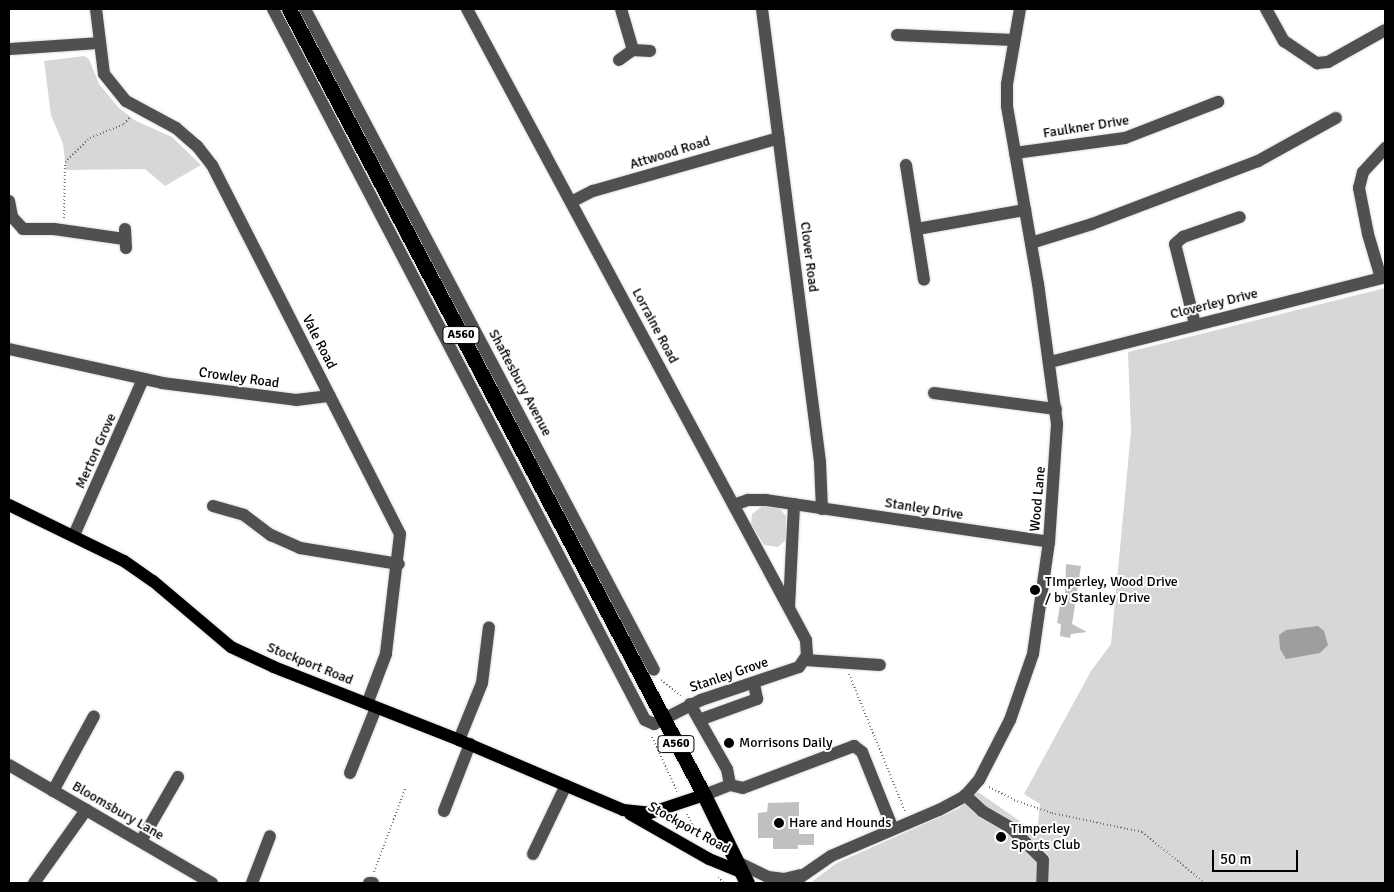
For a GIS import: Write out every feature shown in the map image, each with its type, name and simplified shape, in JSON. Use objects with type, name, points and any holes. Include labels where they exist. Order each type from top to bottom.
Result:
[{"type":"highway","name":"Shaftesbury Avenue","points":[[289,9],[316,76],[645,670],[663,720],[704,795]]},
{"type":"highway","name":"Stockport Road","points":[[704,795],[741,872]]},
{"type":"main road","name":"Stockport Road","points":[[9,505],[74,535],[153,581],[231,647],[371,706],[465,742],[623,810],[709,859],[741,872]]},
{"type":"main road","name":"Stockport Road","points":[[623,810],[650,813],[704,795]]},
{"type":"street","name":"Vale Road","points":[[96,9],[104,74],[119,96],[134,107],[176,128],[197,146],[212,165],[400,534],[399,564],[386,654],[350,773]]},
{"type":"street","name":"Shaftesbury Avenue","points":[[273,9],[316,76],[647,722]]},
{"type":"street","name":"Shaftesbury Avenue","points":[[305,9],[630,643]]},
{"type":"street","name":"Lorraine Road","points":[[467,9],[789,607],[806,640],[808,650],[805,660]]},
{"type":"street","points":[[621,9],[633,50]]},
{"type":"street","name":"Clover Road","points":[[762,9],[820,462],[822,509]]},
{"type":"street","name":"Wood Lane","points":[[741,872],[784,879],[797,879],[831,856],[909,823],[966,795],[979,780],[1010,720],[1026,678],[1038,626],[1049,542],[1055,476],[1056,409],[1031,243],[1014,153],[1007,95],[1020,9]]},
{"type":"street","points":[[1266,9],[1284,41],[1317,63],[1328,62],[1385,30]]},
{"type":"street","points":[[897,35],[1014,40]]},
{"type":"street","points":[[9,49],[99,43]]},
{"type":"street","points":[[619,60],[633,50],[650,51]]},
{"type":"street","name":"Faulkner Drive","points":[[1014,153],[1125,138],[1217,101]]},
{"type":"street","points":[[1031,243],[1092,224],[1258,161],[1336,118]]},
{"type":"street","name":"Attwood Road","points":[[571,202],[593,192],[779,138]]},
{"type":"street","points":[[1383,278],[1368,234],[1359,188],[1369,164],[1385,148]]},
{"type":"street","points":[[906,166],[924,280]]},
{"type":"street","points":[[9,201],[12,217],[23,229],[65,230],[125,239]]},
{"type":"street","points":[[917,229],[1025,210]]},
{"type":"street","points":[[1195,324],[1176,244],[1183,237],[1240,217]]},
{"type":"street","name":"Cloverley Drive","points":[[1050,362],[1383,278]]},
{"type":"street","name":"Crowley Road","points":[[9,349],[142,379],[296,400],[330,396]]},
{"type":"street","name":"Merton Grove","points":[[74,535],[142,379]]},
{"type":"street","points":[[934,393],[1056,409]]},
{"type":"street","name":"Stanley Drive","points":[[734,505],[756,499],[1049,542]]},
{"type":"street","points":[[789,607],[794,504]]},
{"type":"street","points":[[214,506],[244,515],[267,533],[300,548],[399,564]]},
{"type":"street","points":[[444,810],[482,683],[489,627]]},
{"type":"street","points":[[805,660],[880,665]]},
{"type":"street","name":"Stanley Grove","points":[[663,720],[690,704],[795,669],[805,660]]},
{"type":"street","points":[[627,685],[645,670]]},
{"type":"street","points":[[700,720],[757,699],[754,682]]},
{"type":"street","points":[[690,704],[727,769],[730,785]]},
{"type":"street","points":[[53,791],[94,716]]},
{"type":"street","points":[[647,722],[654,724],[663,720]]},
{"type":"street","points":[[704,795],[730,785],[743,788],[854,746],[862,752],[894,829]]},
{"type":"street","name":"Bloomsbury Lane","points":[[9,765],[212,883]]},
{"type":"street","points":[[141,841],[178,777]]},
{"type":"street","points":[[533,854],[566,785]]},
{"type":"street","points":[[966,795],[982,811],[1010,828],[1043,860],[1042,883]]},
{"type":"street","points":[[34,883],[86,810]]},
{"type":"street","points":[[252,883],[270,836]]},
{"type":"path","points":[[65,230],[65,162],[90,138],[128,121],[134,107]]},
{"type":"path","points":[[846,662],[909,823]]},
{"type":"path","points":[[645,670],[690,704]]},
{"type":"path","points":[[647,722],[675,786]]},
{"type":"path","points":[[979,780],[994,791],[1036,808],[1142,832],[1205,883]]},
{"type":"path","points":[[371,883],[390,835],[405,789]]},
{"type":"path","points":[[687,812],[709,859]]},
{"type":"shaded area","points":[[84,56],[89,59],[99,84],[119,108],[136,121],[172,137],[201,165],[165,186],[145,169],[66,170],[63,144],[51,115],[44,61]]},
{"type":"shaded area","points":[[1385,288],[1385,883],[810,883],[837,863],[958,809],[978,792],[1037,833],[1040,804],[1024,794],[1091,671],[1111,644],[1131,431],[1128,352]]},
{"type":"shaded area","points":[[764,505],[778,507],[786,516],[786,540],[778,547],[764,545],[751,524],[752,514]]},
{"type":"shaded area","points":[[1318,626],[1324,631],[1328,645],[1320,653],[1286,659],[1280,649],[1279,635],[1286,630]]},
{"type":"building","points":[[1066,564],[1081,566],[1072,624],[1087,632],[1071,634],[1070,638],[1060,636],[1061,624],[1057,623],[1061,599],[1065,600]]},
{"type":"building","name":"Hare and Hounds","points":[[799,802],[799,834],[814,834],[814,845],[798,845],[798,849],[773,849],[773,838],[758,838],[758,813],[767,812],[768,803]]},
{"type":"place","name":"TImperley, Wood Drive / by Stanley Drive","points":[[1035,590]]},
{"type":"place","name":"Morrisons Daily","points":[[729,743]]},
{"type":"place","name":"Hare and Hounds","points":[[779,823]]},
{"type":"place","name":"Timperley Sports Club","points":[[1001,837]]}]
